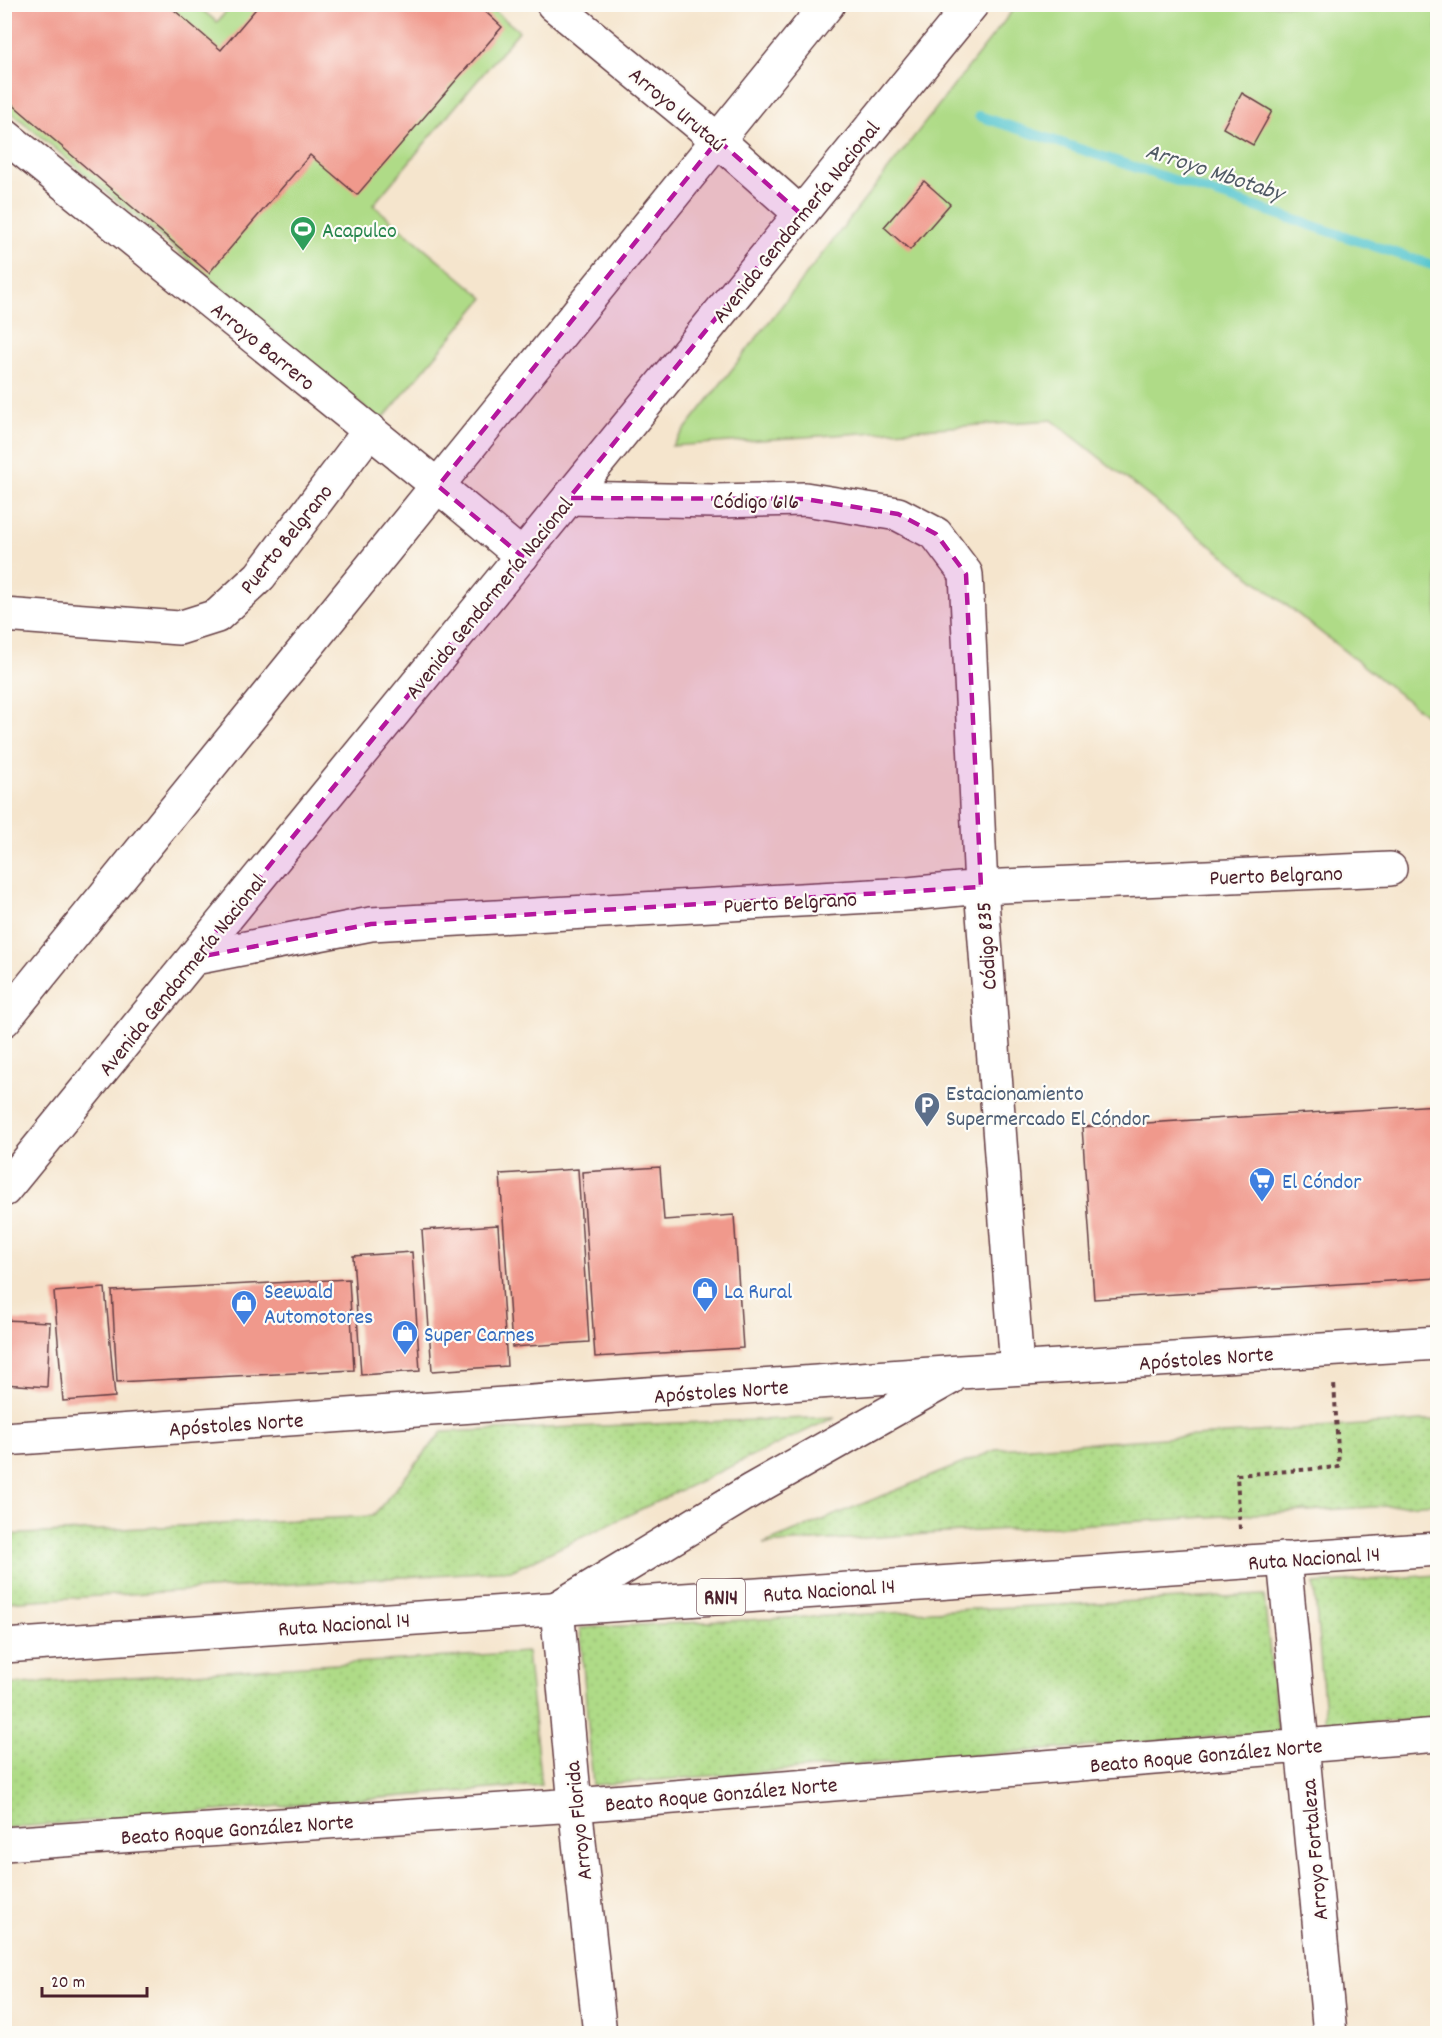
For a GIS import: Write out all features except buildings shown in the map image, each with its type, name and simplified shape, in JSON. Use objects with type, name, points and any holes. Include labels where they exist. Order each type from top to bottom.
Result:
[{"type":"main road","name":"Arroyo Urutaú","points":[[553,4],[718,140],[801,214]]},
{"type":"main road","points":[[4,1020],[828,4]]},
{"type":"main road","name":"Avenida Gendarmería Nacional","points":[[4,1190],[972,4]]},
{"type":"main road","name":"Arroyo Barrero","points":[[4,135],[370,430],[522,556]]},
{"type":"main road","name":"Puerto Belgrano","points":[[4,615],[179,628],[217,616],[260,576],[370,430]]},
{"type":"main road","name":"Código 616","points":[[569,498],[714,501],[805,499],[898,514],[936,534]]},
{"type":"main road","name":"Código 835","points":[[936,534],[966,574],[981,887],[1017,1368]]},
{"type":"main road","name":"Puerto Belgrano","points":[[194,958],[371,924],[897,895],[981,887],[1390,870]]},
{"type":"main road","name":"Apóstoles Norte","points":[[4,1440],[1017,1368],[1437,1343]]},
{"type":"main road","points":[[557,1608],[750,1491],[960,1372]]},
{"type":"main road","name":"Ruta Nacional 14","points":[[4,1646],[1437,1549]]},
{"type":"main road","name":"Arroyo Fortaleza","points":[[1284,1559],[1330,2034]]},
{"type":"main road","name":"Arroyo Florida","points":[[557,1608],[575,1805],[600,2034]]},
{"type":"main road","name":"Beato Roque González Norte","points":[[4,1844],[575,1805],[1437,1735]]},
{"type":"path","points":[[1242,1562],[1237,1475],[1338,1467],[1332,1349]]},
{"type":"highlighted area","points":[[718,140],[801,214],[569,498],[805,499],[898,514],[936,534],[966,574],[981,887],[371,924],[194,958],[522,556],[438,486]]},
{"type":"green space","name":"Acapulco","points":[[4,5],[196,5],[217,22],[232,5],[487,5],[519,31],[373,205],[484,298],[381,421],[5,107]]},
{"type":"green space","points":[[1017,5],[1437,5],[1437,724],[1052,420],[672,446]]},
{"type":"green space","points":[[835,1417],[513,1570],[5,1602],[5,1535],[373,1516],[442,1432]]},
{"type":"green space","points":[[1437,1420],[1437,1503],[763,1544],[998,1449]]},
{"type":"green space","points":[[1437,1575],[1437,1718],[1326,1726],[1314,1584]]},
{"type":"green space","points":[[1264,1595],[1278,1732],[593,1785],[580,1628]]},
{"type":"green space","points":[[527,1652],[541,1785],[5,1828],[5,1685]]},
{"type":"waterway","name":"Arroyo Mbotaby","points":[[979,116],[1438,267]]},
{"type":"place","name":"Acapulco","points":[[303,252]]},
{"type":"place","name":"Estacionamiento Supermercado El Cóndor","points":[[927,1128]]},
{"type":"place","name":"El Cóndor","points":[[1262,1203]]},
{"type":"place","name":"La Rural","points":[[705,1313]]},
{"type":"place","name":"Seewald Automotores","points":[[244,1326]]},
{"type":"place","name":"Super Carnes","points":[[405,1356]]}]
